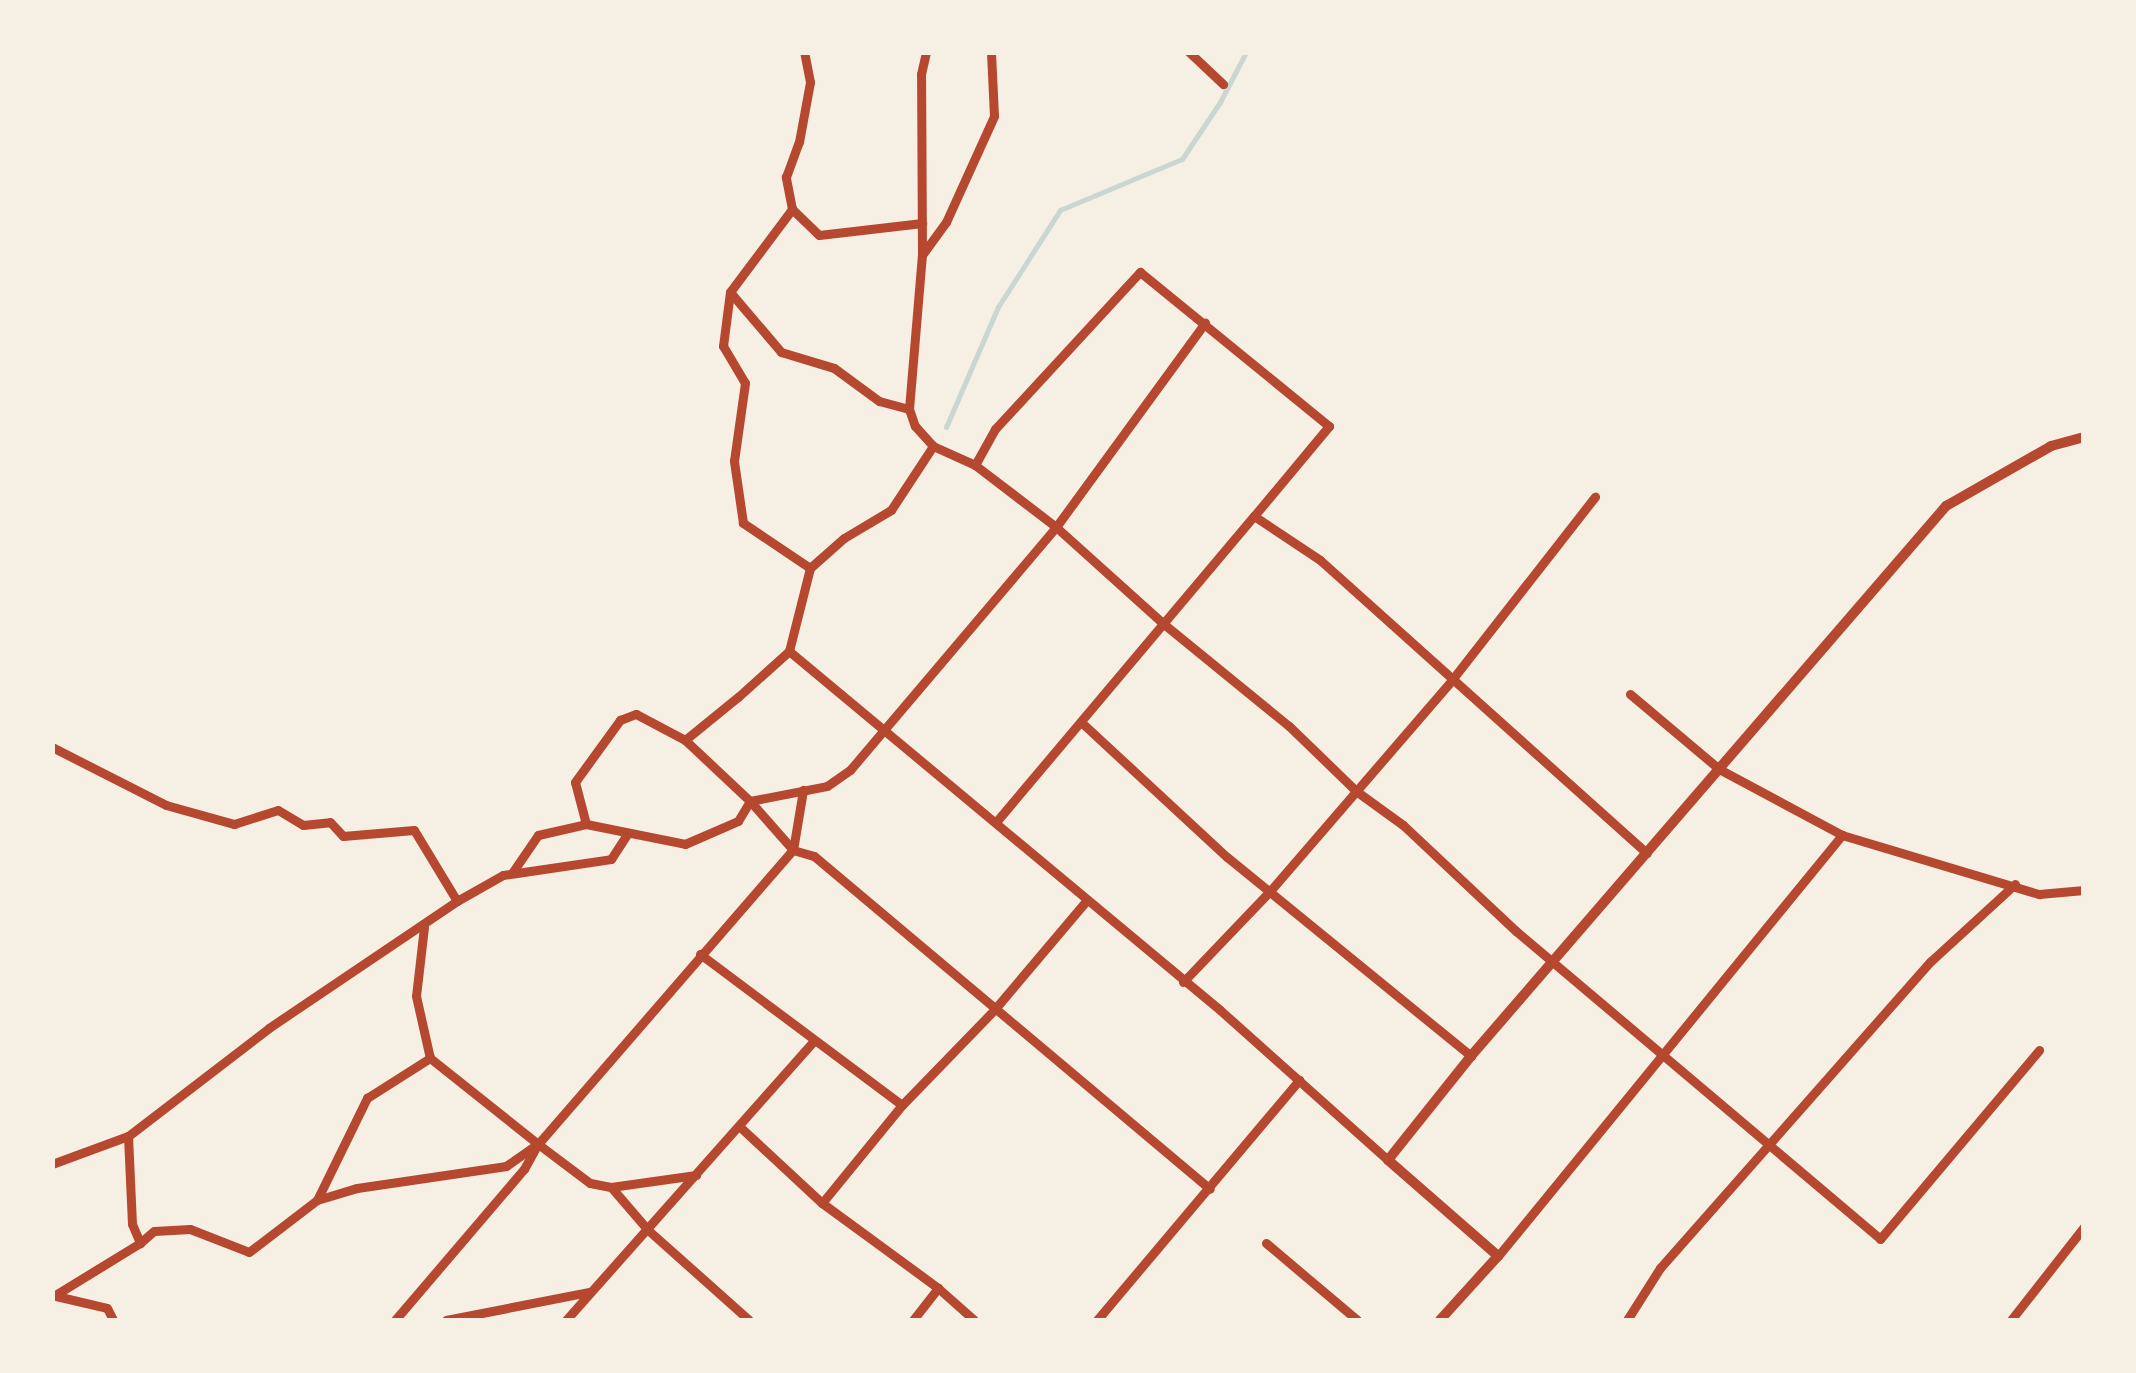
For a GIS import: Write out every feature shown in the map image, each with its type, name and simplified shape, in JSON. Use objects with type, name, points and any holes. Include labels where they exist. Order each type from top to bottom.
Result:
[{"type":"street","points":[[804,52],[810,82],[800,142],[786,177],[792,208],[819,235],[922,223]]},
{"type":"street","points":[[926,52],[921,74],[922,255],[910,409],[915,426],[933,446],[975,465],[1056,528],[1165,625],[1290,726],[1356,791],[1403,825],[1665,1058],[1880,1239],[2039,1050]]},
{"type":"street","points":[[922,255],[946,222],[994,116],[990,52]]},
{"type":"street","points":[[1189,52],[1223,84]]},
{"type":"street","points":[[792,208],[730,292],[723,346],[744,383],[734,462],[742,523],[810,568]]},
{"type":"street","points":[[975,465],[995,429],[1140,272],[1329,426],[996,822]]},
{"type":"street","points":[[730,292],[782,352],[834,368],[879,401],[910,409]]},
{"type":"street","points":[[512,873],[538,835],[586,824],[685,844],[738,821],[750,801],[827,786],[850,770],[1056,528],[1205,323]]},
{"type":"street","points":[[1388,1160],[1646,852],[1946,506],[2051,446],[2084,437]]},
{"type":"street","points":[[685,740],[789,652],[810,568],[844,538],[891,510],[933,446]]},
{"type":"street","points":[[1183,982],[1270,891],[1451,681],[1595,497]]},
{"type":"street","points":[[1254,516],[1320,560],[1646,852]]},
{"type":"street","points":[[789,652],[1299,1080],[1498,1256]]},
{"type":"street","points":[[1630,694],[1719,768],[1842,835],[2039,894],[2084,890]]},
{"type":"street","points":[[586,824],[575,782],[620,720],[636,714],[685,740],[750,801],[793,850],[814,856],[844,878],[994,1010],[1210,1189]]},
{"type":"street","points":[[1082,722],[1227,857],[1472,1056]]},
{"type":"street","points":[[52,747],[166,805],[234,824],[278,810],[303,825],[330,822],[343,836],[414,830],[457,902]]},
{"type":"street","points":[[395,1320],[524,1169],[538,1144],[793,850],[803,790]]},
{"type":"street","points":[[52,1164],[128,1136],[175,1105],[269,1028],[457,902],[512,873],[611,859],[628,833]]},
{"type":"street","points":[[1440,1320],[1665,1058],[1842,835]]},
{"type":"street","points":[[1628,1320],[1660,1268],[1931,961],[2015,884]]},
{"type":"street","points":[[822,1203],[902,1106],[994,1010],[1086,900]]},
{"type":"street","points":[[424,927],[416,996],[430,1058],[590,1182],[611,1187],[696,1175]]},
{"type":"street","points":[[700,954],[902,1106]]},
{"type":"street","points":[[566,1320],[813,1042]]},
{"type":"street","points":[[317,1200],[367,1098],[430,1058]]},
{"type":"street","points":[[1097,1320],[1299,1080]]},
{"type":"street","points":[[739,1126],[822,1203],[938,1288],[974,1320]]},
{"type":"street","points":[[128,1136],[132,1224],[140,1242]]},
{"type":"street","points":[[54,1296],[154,1232],[190,1229],[250,1252],[317,1200],[357,1188],[506,1166],[538,1144]]},
{"type":"street","points":[[611,1187],[648,1230],[749,1320]]},
{"type":"street","points":[[2011,1320],[2084,1228]]},
{"type":"street","points":[[1266,1244],[1357,1320]]},
{"type":"street","points":[[912,1320],[938,1288]]},
{"type":"street","points":[[446,1320],[589,1292]]},
{"type":"street","points":[[54,1296],[108,1308],[113,1320]]},
{"type":"waterway","points":[[946,427],[998,307],[1060,210],[1182,159],[1220,102],[1246,52]]}]
